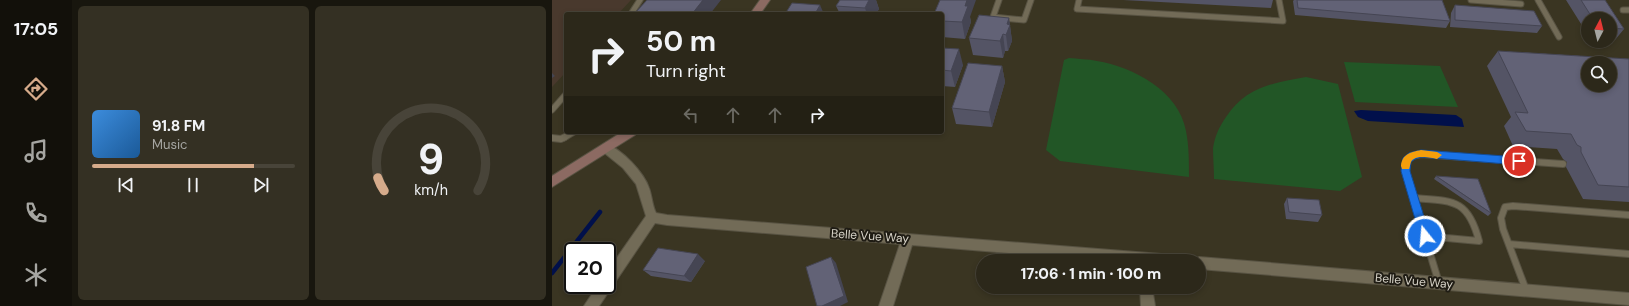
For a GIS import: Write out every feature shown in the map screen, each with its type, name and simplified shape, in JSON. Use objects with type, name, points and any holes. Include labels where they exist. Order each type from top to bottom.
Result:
[{"type":"street","points":[[756,12],[765,0]]},
{"type":"street","points":[[552,182],[628,134]]},
{"type":"street","points":[[606,148],[632,171],[642,186],[646,207],[652,217],[616,269]]},
{"type":"street","name":"Belle Vue Way","points":[[652,217],[667,220],[1077,254]]},
{"type":"street","points":[[886,306],[908,239]]},
{"type":"street","name":"Belle Vue Way","points":[[1206,264],[1629,299]]},
{"type":"street","points":[[591,306],[599,294]]},
{"type":"street","points":[[1147,294],[1148,306]]},
{"type":"lane","points":[[632,12],[640,0]]},
{"type":"lane","points":[[999,0],[993,17],[1024,20],[1030,0]]},
{"type":"lane","points":[[1079,0],[1077,9],[1282,21],[1279,0]]},
{"type":"lane","points":[[1471,0],[1521,4]]},
{"type":"lane","points":[[1538,0],[1559,37]]},
{"type":"lane","points":[[1623,10],[1629,10]]},
{"type":"lane","points":[[552,110],[564,96]]},
{"type":"lane","points":[[552,138],[561,139],[570,134]]},
{"type":"lane","points":[[1438,283],[1405,171],[1406,161],[1412,156],[1421,154],[1563,164]]},
{"type":"lane","points":[[1413,198],[1448,202],[1463,208],[1471,216],[1479,241],[1425,236]]},
{"type":"lane","points":[[1526,290],[1508,244],[1501,220],[1502,212],[1505,207],[1514,206],[1629,214]]},
{"type":"lane","points":[[1508,244],[1629,254]]},
{"type":"shaded area","points":[[552,0],[631,0],[620,12],[564,12],[564,74],[552,87]]},
{"type":"shaded area","points":[[1361,110],[1456,115],[1462,119],[1464,127],[1368,121],[1358,117],[1354,111]]},
{"type":"green space","points":[[1069,58],[1094,60],[1125,69],[1152,83],[1164,93],[1174,104],[1182,117],[1186,131],[1188,148],[1189,177],[1060,161],[1046,150],[1064,60]]},
{"type":"green space","points":[[1344,62],[1440,66],[1458,107],[1355,102]]},
{"type":"green space","points":[[1306,77],[1338,84],[1362,177],[1340,191],[1214,179],[1213,148],[1215,140],[1221,124],[1234,107],[1242,99],[1261,88],[1271,84]]},
{"type":"building","points":[[647,0],[703,0],[694,12],[636,12]]},
{"type":"building","points":[[840,0],[869,0],[865,8],[836,6]]},
{"type":"building","points":[[940,0],[967,0],[965,6],[968,6],[962,22],[944,21],[944,12],[935,12]]},
{"type":"building","points":[[1297,0],[1442,0],[1450,21],[1298,8]]},
{"type":"building","points":[[1581,0],[1605,0],[1613,12],[1589,12]]},
{"type":"building","points":[[792,3],[820,5],[816,12],[786,12]]},
{"type":"building","points":[[1455,5],[1534,11],[1542,26],[1455,20]]},
{"type":"building","points":[[979,15],[1009,18],[1007,24],[1010,25],[1006,35],[1003,34],[1000,41],[969,38]]},
{"type":"building","points":[[1617,18],[1624,29],[1617,28]]},
{"type":"building","points":[[944,48],[959,49],[951,71],[944,70]]},
{"type":"building","points":[[1498,51],[1581,56],[1581,92],[1617,92],[1617,58],[1629,59],[1629,187],[1598,185],[1581,152],[1581,147],[1577,145],[1571,134],[1526,131],[1515,112],[1528,113]]},
{"type":"building","points":[[968,63],[1002,66],[989,112],[952,108]]},
{"type":"building","points":[[1436,176],[1478,179],[1491,213]]},
{"type":"building","points":[[1287,198],[1319,200],[1322,215],[1289,212]]},
{"type":"building","points":[[658,248],[698,254],[684,276],[643,270]]},
{"type":"building","points":[[831,257],[844,296],[822,306],[817,306],[806,267]]},
{"type":"waterway","points":[[552,273],[600,212]]},
{"type":"slow traffic","points":[[1406,166],[1406,161],[1412,156],[1421,154],[1437,155]]},
{"type":"route","points":[[1425,236],[1405,171],[1406,161],[1412,156],[1421,154],[1519,161]]}]
